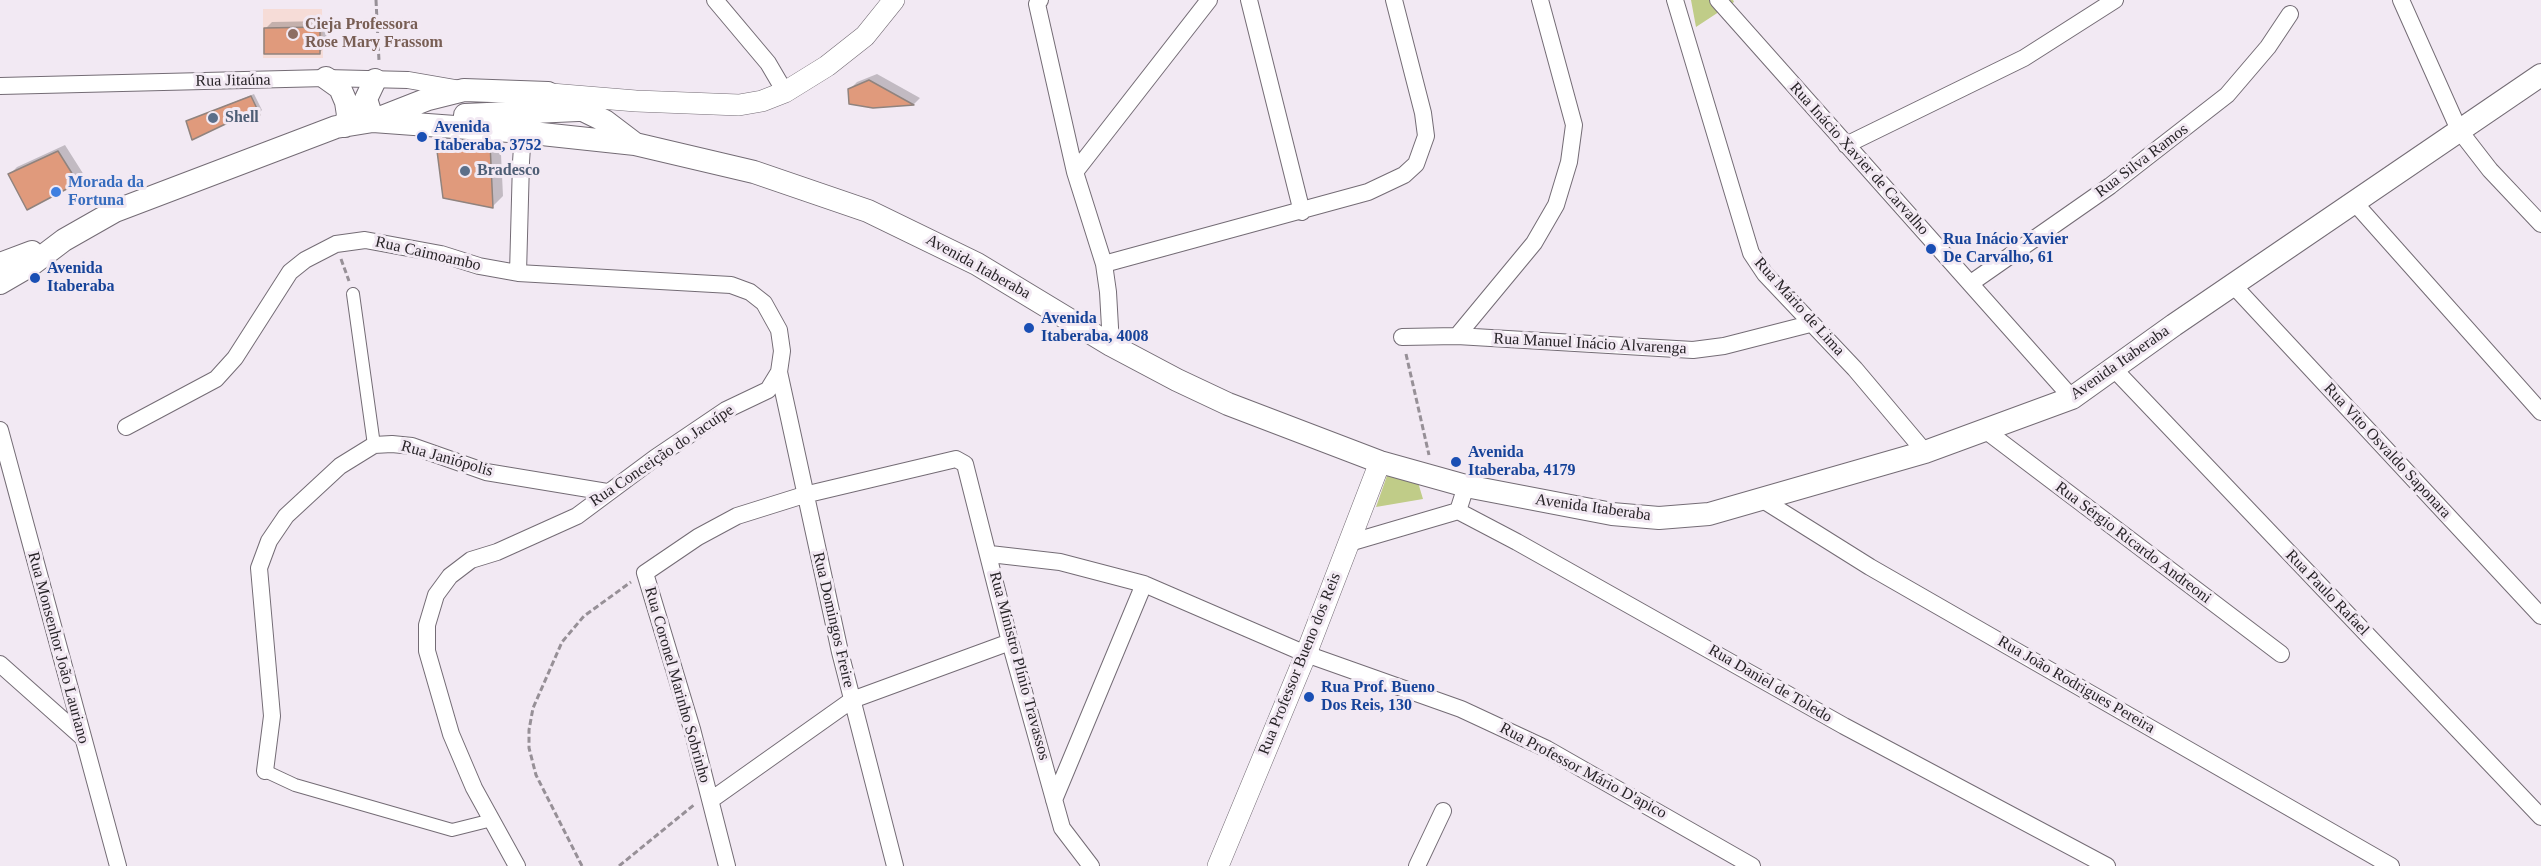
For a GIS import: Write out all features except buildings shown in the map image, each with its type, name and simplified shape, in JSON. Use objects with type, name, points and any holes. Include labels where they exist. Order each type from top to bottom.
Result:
[{"type":"main road","name":"Avenida Itaberaba","points":[[0,283],[31,265],[64,240],[115,211],[345,126],[373,121],[526,122],[635,144],[754,172],[868,211],[977,264],[1111,345],[1177,380],[1228,404],[1380,462],[1466,486],[1612,514],[1659,518],[1709,514],[1925,452],[2072,398],[2541,75]]},
{"type":"main road","points":[[326,78],[334,83],[343,95],[348,109],[345,126]]},
{"type":"main road","points":[[373,121],[366,99],[377,80]]},
{"type":"main road","name":"Avenida Itaberaba","points":[[373,121],[428,99],[464,90],[548,93],[605,121],[635,144]]},
{"type":"main road","points":[[526,122],[583,110]]},
{"type":"main road","points":[[0,264],[64,240]]},
{"type":"street","points":[[716,0],[768,63],[785,92]]},
{"type":"street","points":[[1040,0],[1037,4],[1075,172],[1104,264],[1111,345]]},
{"type":"street","points":[[1075,172],[1209,0]]},
{"type":"street","points":[[1249,0],[1302,212]]},
{"type":"street","points":[[1104,264],[1302,212],[1368,192],[1404,175],[1416,164],[1426,136],[1394,0]]},
{"type":"street","points":[[1457,336],[1534,243],[1556,205],[1569,162],[1574,125],[1540,0]]},
{"type":"street","name":"Rua Mário de Lima","points":[[1675,0],[1744,238],[1765,274],[1854,369],[1925,452]]},
{"type":"street","name":"Rua Inácio Xavier de Carvalho","points":[[1718,0],[2072,398]]},
{"type":"street","points":[[1846,145],[2024,58],[2115,0]]},
{"type":"street","points":[[2402,0],[2459,130],[2490,170],[2541,224]]},
{"type":"street","points":[[548,93],[636,101],[739,105],[762,101],[785,92],[827,66],[865,36],[889,3]]},
{"type":"street","name":"Rua Silva Ramos","points":[[1971,283],[2110,186],[2227,95],[2268,47],[2290,14]]},
{"type":"street","name":"Rua Jitaúna","points":[[0,86],[326,78],[408,80],[464,90]]},
{"type":"street","points":[[0,96],[17,86]]},
{"type":"street","points":[[583,110],[636,101]]},
{"type":"street","points":[[526,122],[518,273],[684,281],[731,285],[750,292],[764,303],[779,330],[782,351],[779,372]]},
{"type":"street","points":[[2354,202],[2541,412]]},
{"type":"street","name":"Rua Caimoambo","points":[[126,427],[216,379],[235,358],[290,272],[305,260],[336,244],[365,240],[441,254],[479,266],[518,273]]},
{"type":"street","name":"Rua Vito Osvaldo Saponara","points":[[2234,286],[2541,616]]},
{"type":"street","points":[[353,294],[374,445],[340,466],[286,516],[269,541],[259,568],[272,716],[265,771],[295,785],[452,830],[492,820]]},
{"type":"street","name":"Rua Manuel Inácio Alvarenga","points":[[1402,337],[1457,336],[1693,350],[1724,346],[1810,324]]},
{"type":"street","name":"Rua Paulo Rafael","points":[[2114,369],[2541,817]]},
{"type":"street","name":"Rua Conceição do Jacuípe","points":[[517,866],[474,788],[452,734],[427,651],[427,625],[436,595],[450,576],[471,560],[497,552],[577,516],[607,492],[726,410],[768,390],[779,372]]},
{"type":"street","name":"Rua Domingos Freire","points":[[779,372],[804,495],[852,700],[895,866]]},
{"type":"street","name":"Rua Monsenhor João Lauriano","points":[[0,430],[6,476],[118,866]]},
{"type":"street","name":"Rua Sérgio Ricardo Andreoni","points":[[1985,430],[2281,654]]},
{"type":"street","name":"Rua Janiópolis","points":[[374,445],[412,446],[486,472],[607,492]]},
{"type":"street","name":"Rua Coronel Marinho Sobrinho","points":[[727,866],[710,797],[645,573],[698,537],[737,516],[804,495],[956,459],[961,460]]},
{"type":"street","name":"Rua Ministro Plínio Travassos","points":[[961,460],[965,464],[990,554],[1010,642],[1062,828],[1091,866]]},
{"type":"street","name":"Rua Professor Bueno dos Reis","points":[[1218,866],[1306,654],[1380,462]]},
{"type":"street","points":[[1349,543],[1458,511],[1466,486]]},
{"type":"street","name":"Rua João Rodrigues Pereira","points":[[1763,500],[1870,567],[2391,866]]},
{"type":"street","name":"Rua Daniel de Toledo","points":[[1458,511],[1844,726],[2107,866]]},
{"type":"street","name":"Rua Professor Mário D'apico","points":[[990,554],[1060,562],[1144,584],[1306,654],[1461,709],[1547,748],[1752,866]]},
{"type":"street","points":[[1054,800],[1144,584]]},
{"type":"street","points":[[710,797],[852,700],[1010,642]]},
{"type":"street","points":[[0,664],[81,736]]},
{"type":"street","points":[[1417,866],[1443,811]]},
{"type":"path","points":[[376,0],[377,80]]},
{"type":"path","points":[[336,244],[353,294]]},
{"type":"path","points":[[1402,337],[1433,477]]},
{"type":"path","points":[[582,866],[536,775],[529,748],[533,708],[562,642],[584,616],[645,573]]},
{"type":"path","points":[[619,866],[710,797]]},
{"type":"shaded area","name":"Cieja Professora Rose Mary Frassom","points":[[263,9],[322,9],[323,58],[263,58]]},
{"type":"green space","points":[[1691,0],[1733,0],[1734,2],[1696,27]]},
{"type":"green space","points":[[1389,470],[1417,479],[1423,499],[1376,507]]},
{"type":"place","name":"Cieja Professora Rose Mary Frassom","points":[[293,34]]},
{"type":"place","name":"Shell","points":[[213,118]]},
{"type":"place","name":"Avenida Itaberaba, 3752","points":[[422,137]]},
{"type":"place","name":"Bradesco","points":[[465,171]]},
{"type":"place","name":"Morada da Fortuna","points":[[56,192]]},
{"type":"place","name":"Rua Inácio Xavier De Carvalho, 61","points":[[1931,249]]},
{"type":"place","name":"Avenida Itaberaba","points":[[35,278]]},
{"type":"place","name":"Avenida Itaberaba, 4008","points":[[1029,328]]},
{"type":"place","name":"Avenida Itaberaba, 4179","points":[[1456,462]]},
{"type":"place","name":"Rua Prof. Bueno Dos Reis, 130","points":[[1309,697]]}]
